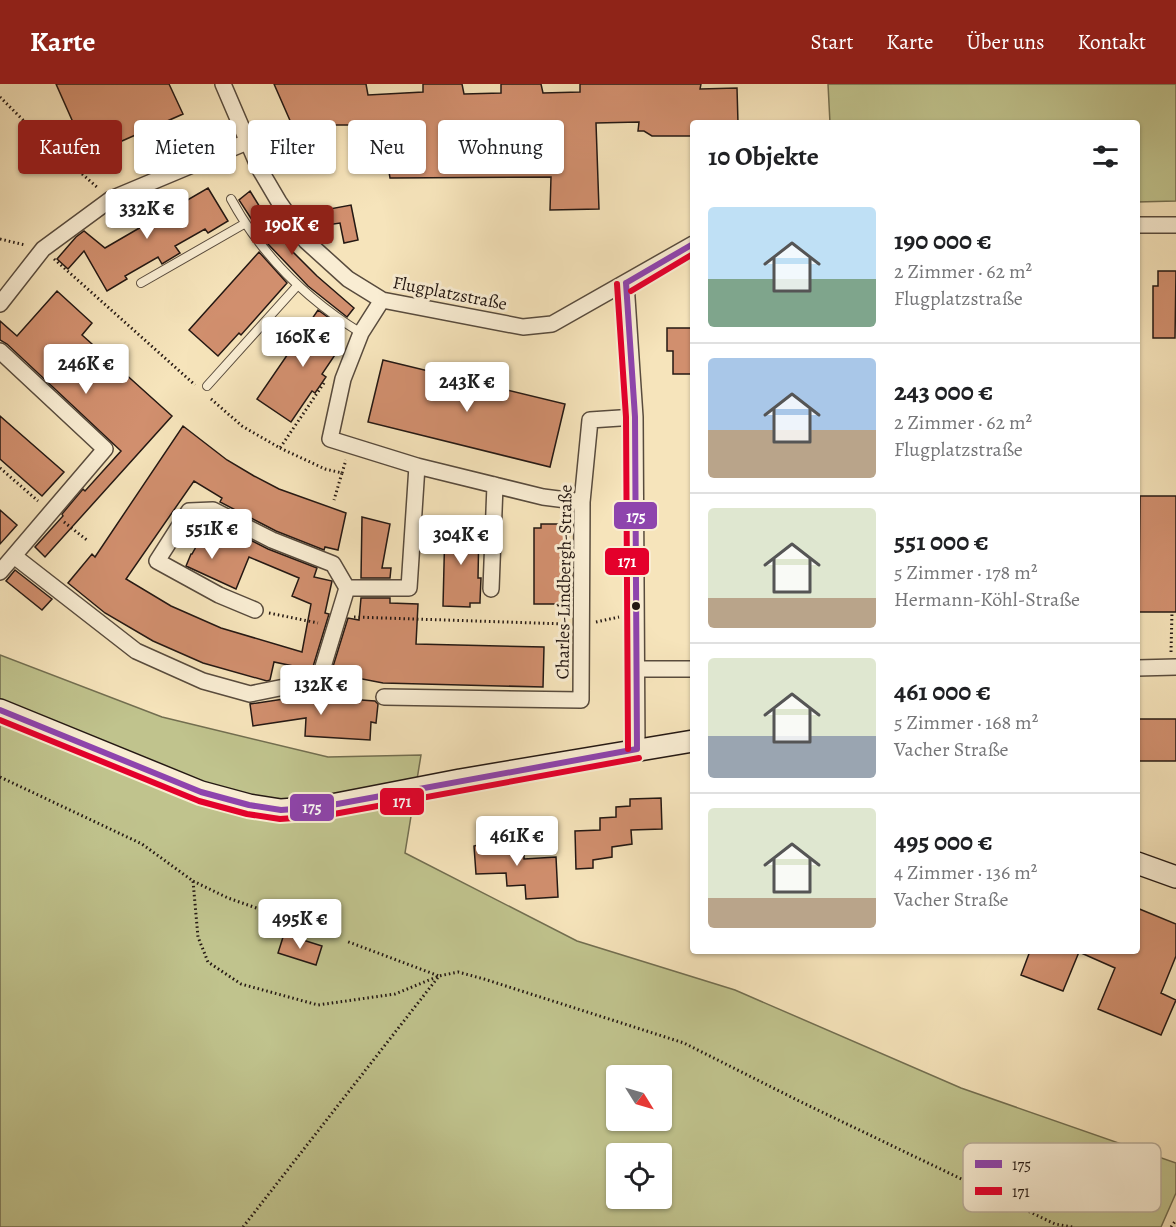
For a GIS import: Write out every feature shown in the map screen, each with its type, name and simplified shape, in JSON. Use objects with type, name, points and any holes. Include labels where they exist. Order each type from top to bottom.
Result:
[{"type":"street","name":"Flugplatzstraße","points":[[223,84],[247,142],[279,202],[306,241],[348,279],[381,300],[523,327],[552,324],[690,246]]},
{"type":"street","points":[[0,304],[43,249],[111,200],[247,142]]},
{"type":"street","points":[[1140,225],[1176,225]]},
{"type":"street","points":[[626,283],[634,417],[637,749]]},
{"type":"street","points":[[381,300],[361,333],[343,380],[330,439],[417,466],[543,497],[582,502]]},
{"type":"street","points":[[0,351],[105,449],[0,572]]},
{"type":"street","name":"Charles-Lindbergh-Straße","points":[[384,697],[581,700],[582,502],[590,420],[634,417]]},
{"type":"street","points":[[347,588],[409,588],[417,466]]},
{"type":"street","points":[[491,589],[495,485]]},
{"type":"street","points":[[14,556],[136,651],[203,681],[250,694],[319,681],[347,588],[333,564],[272,540],[213,510],[189,512],[157,561],[219,595],[255,610]]},
{"type":"street","points":[[1140,668],[1174,667]]},
{"type":"street","points":[[637,669],[690,669]]},
{"type":"street","points":[[0,710],[201,792],[249,805],[281,810],[321,807],[637,749],[690,741]]},
{"type":"street","points":[[1140,864],[1176,877]]},
{"type":"lane","points":[[231,199],[244,224],[297,286],[332,315],[361,333]]},
{"type":"lane","points":[[141,283],[244,224]]},
{"type":"lane","points":[[207,386],[297,286]]},
{"type":"path","points":[[0,97],[37,134],[111,200]]},
{"type":"path","points":[[0,239],[43,249],[197,387]]},
{"type":"path","points":[[280,448],[331,372],[343,380]]},
{"type":"path","points":[[206,395],[242,426],[280,448],[325,469],[342,473],[334,500]]},
{"type":"path","points":[[255,610],[331,625],[338,614],[360,618],[583,624],[636,614]]},
{"type":"path","points":[[1172,612],[1174,667]]},
{"type":"path","points":[[0,777],[142,844],[193,881],[228,898],[279,916]]},
{"type":"path","points":[[193,881],[198,937],[208,962],[242,984],[318,1005],[395,994],[440,976],[458,972],[484,979],[684,1043],[963,1180]]},
{"type":"path","points":[[346,941],[440,976]]},
{"type":"path","points":[[243,1227],[440,976]]},
{"type":"path","points":[[1030,1212],[1055,1224],[1073,1227]]},
{"type":"path","points":[[1171,1227],[1176,1220]]},
{"type":"green space","points":[[828,84],[1176,84],[1176,201],[1140,202],[1140,120],[830,120]]},
{"type":"green space","points":[[0,655],[162,717],[328,757],[421,755],[405,853],[577,941],[735,990],[961,1088],[1119,1143],[963,1143],[963,1212],[1161,1212],[1161,1158],[1176,1163],[1176,1193],[1161,1227],[0,1227]]},
{"type":"building","points":[[56,84],[169,84],[183,114],[169,120],[134,120],[134,136],[122,141],[122,120],[72,120]]},
{"type":"building","points":[[274,84],[366,84],[368,95],[423,92],[423,84],[462,84],[464,94],[501,93],[501,84],[541,84],[543,93],[580,92],[580,84],[701,84],[700,89],[737,88],[738,120],[690,120],[690,136],[652,136],[644,131],[638,131],[639,122],[596,123],[599,209],[550,210],[551,177],[390,178],[389,174],[426,174],[426,120],[348,120],[348,125],[336,125],[336,120],[290,120]]},
{"type":"building","points":[[208,188],[228,221],[208,233],[205,229],[175,246],[180,253],[162,264],[158,257],[125,276],[127,279],[107,291],[84,251],[68,269],[57,259],[84,231],[105,248]]},
{"type":"building","points":[[250,191],[269,222],[290,249],[354,308],[347,317],[308,286],[267,243],[239,200]]},
{"type":"building","points":[[351,205],[358,240],[344,243],[340,223],[327,225],[324,210]]},
{"type":"building","points":[[259,252],[287,283],[241,335],[239,333],[218,356],[189,330]]},
{"type":"building","points":[[1158,271],[1176,271],[1175,338],[1153,338],[1153,286],[1158,286]]},
{"type":"building","points":[[57,291],[92,323],[82,335],[172,416],[45,557],[35,547],[63,516],[62,514],[83,489],[85,491],[121,451],[0,340],[0,321],[17,336]]},
{"type":"building","points":[[318,310],[340,326],[333,336],[343,343],[322,374],[326,377],[315,393],[312,391],[291,422],[257,399]]},
{"type":"building","points":[[667,328],[690,328],[690,374],[673,374],[673,351],[667,351]]},
{"type":"building","points":[[383,360],[565,404],[550,467],[368,422]]},
{"type":"building","points":[[0,416],[64,472],[42,496],[0,459]]},
{"type":"building","points":[[183,426],[227,460],[254,476],[279,489],[346,513],[338,550],[325,547],[324,550],[276,531],[220,502],[222,498],[194,481],[126,579],[171,606],[221,628],[302,652],[311,604],[292,596],[299,578],[249,557],[236,589],[186,566],[211,520],[268,549],[317,568],[314,577],[332,581],[325,613],[329,614],[312,670],[274,662],[270,680],[267,681],[203,663],[153,641],[105,613],[68,583],[92,554],[95,557]]},
{"type":"building","points":[[1140,496],[1176,496],[1176,612],[1140,612]]},
{"type":"building","points":[[0,510],[17,525],[0,544]]},
{"type":"building","points":[[362,517],[390,524],[382,568],[391,568],[390,578],[361,578]]},
{"type":"building","points":[[541,524],[569,524],[568,576],[572,576],[572,601],[564,602],[564,604],[534,604],[534,528],[541,528]]},
{"type":"building","points":[[445,525],[479,526],[480,603],[470,603],[470,607],[443,606]]},
{"type":"building","points":[[15,570],[52,599],[42,610],[6,581]]},
{"type":"building","points":[[361,598],[390,598],[390,603],[418,604],[416,644],[544,647],[543,687],[383,683],[331,673],[348,618],[359,620]]},
{"type":"building","points":[[304,696],[375,701],[378,704],[376,723],[371,722],[370,740],[305,736],[306,718],[253,726],[250,704]]},
{"type":"building","points":[[1140,719],[1176,719],[1176,761],[1140,761]]},
{"type":"building","points":[[661,798],[662,829],[631,830],[632,844],[612,847],[612,857],[593,860],[593,868],[576,869],[575,831],[600,830],[600,818],[616,817],[616,807],[630,806],[630,799]]},
{"type":"building","points":[[498,833],[498,844],[516,847],[516,854],[524,854],[524,859],[556,857],[558,897],[526,899],[525,885],[507,886],[506,873],[476,874],[474,846],[478,845],[478,834]]},
{"type":"building","points":[[1140,909],[1176,924],[1176,956],[1161,993],[1176,1000],[1161,1035],[1098,1009],[1115,968],[1084,954],[1140,954]]},
{"type":"building","points":[[284,934],[322,946],[316,965],[278,953]]},
{"type":"building","points":[[1029,954],[1078,954],[1063,991],[1021,975]]},
{"type":"transit line","name":"175","points":[[626,283],[690,246]]},
{"type":"transit line","name":"171","points":[[631,291],[690,256]]},
{"type":"transit line","name":"175","points":[[626,283],[635,417],[637,749]]},
{"type":"transit line","name":"171","points":[[617,284],[626,417],[628,749]]},
{"type":"transit line","name":"175","points":[[0,710],[201,792],[249,805],[281,810],[321,807],[637,749]]},
{"type":"transit line","name":"171","points":[[0,720],[199,801],[247,814],[280,819],[323,816],[639,758]]}]
